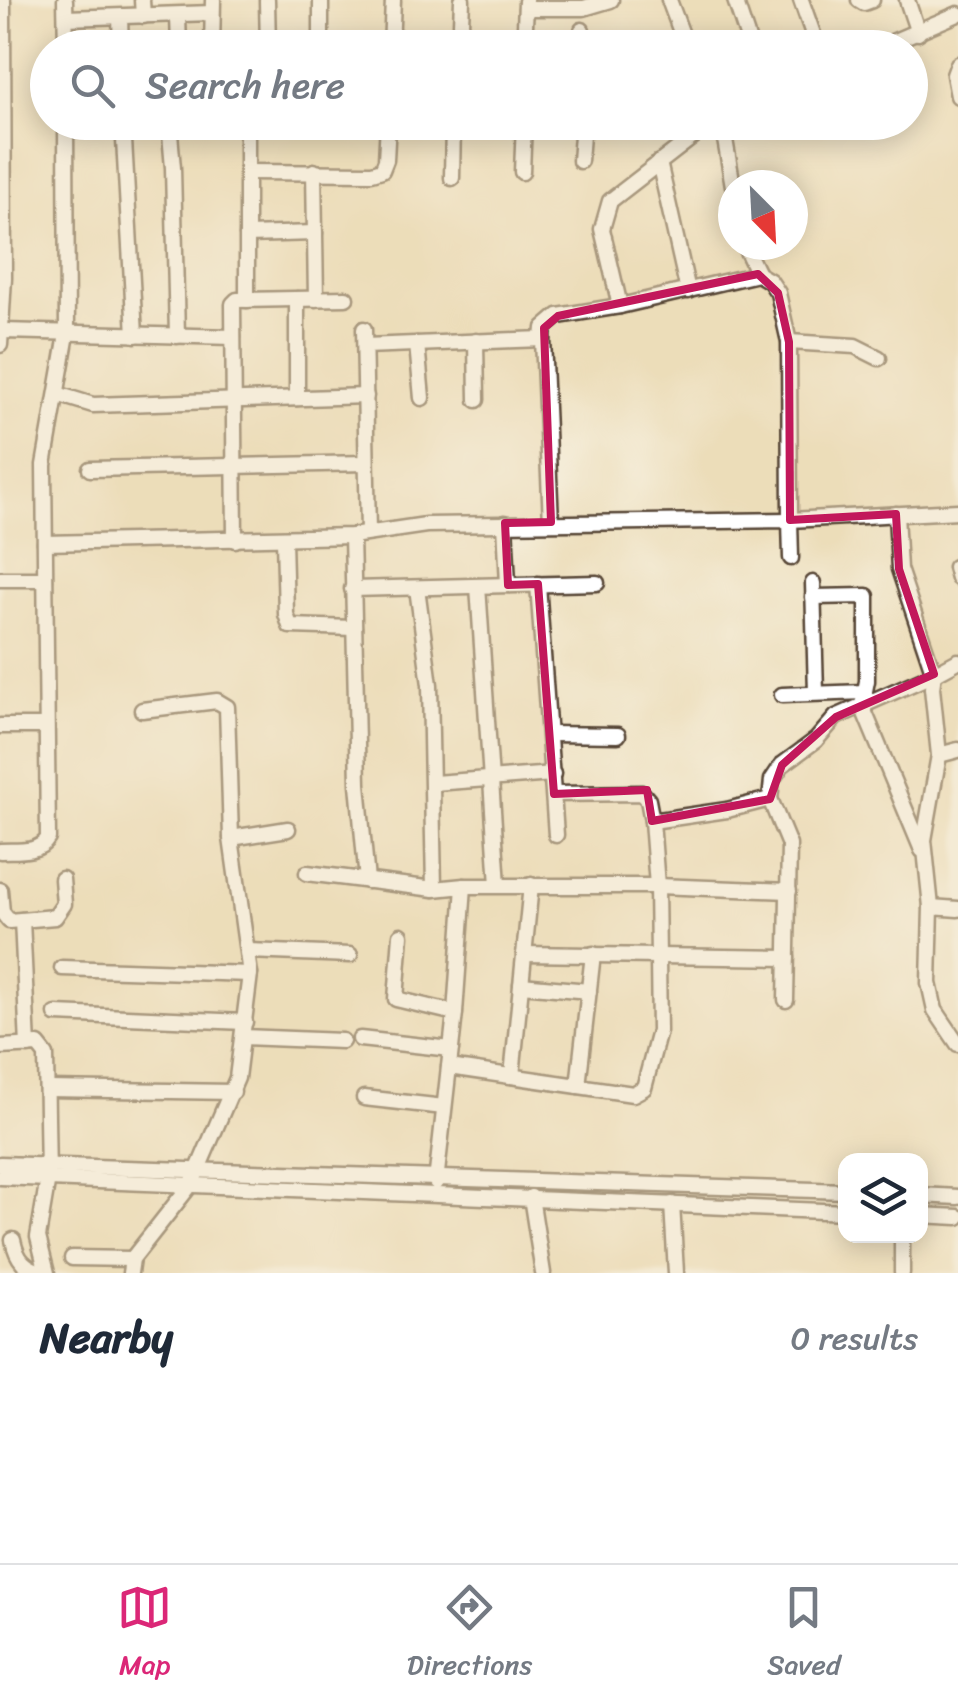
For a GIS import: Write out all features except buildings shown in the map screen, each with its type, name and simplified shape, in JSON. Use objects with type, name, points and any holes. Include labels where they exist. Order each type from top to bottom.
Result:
[{"type":"street","points":[[3,0],[1,338],[68,334],[233,336]]},
{"type":"street","points":[[66,0],[66,30]]},
{"type":"street","points":[[142,0],[144,16]]},
{"type":"street","points":[[267,0],[268,30]]},
{"type":"street","points":[[321,0],[322,30]]},
{"type":"street","points":[[392,30],[393,0]]},
{"type":"street","points":[[461,24],[462,0]]},
{"type":"street","points":[[525,26],[526,4],[584,8],[611,0]]},
{"type":"street","points":[[669,0],[678,30]]},
{"type":"street","points":[[735,0],[746,30]]},
{"type":"street","points":[[802,0],[812,30]]},
{"type":"street","points":[[858,0],[872,0]]},
{"type":"street","points":[[907,0],[917,30]]},
{"type":"street","points":[[66,18],[178,15],[212,7]]},
{"type":"street","points":[[924,30],[958,14]]},
{"type":"street","points":[[178,15],[178,30]]},
{"type":"street","points":[[120,17],[120,30]]},
{"type":"street","points":[[958,64],[954,76],[958,96]]},
{"type":"street","points":[[0,850],[35,849],[48,838],[44,465],[68,334],[66,140]]},
{"type":"street","points":[[124,140],[135,335]]},
{"type":"street","points":[[171,140],[177,336]]},
{"type":"street","points":[[247,140],[247,300]]},
{"type":"street","points":[[247,172],[372,173],[382,170],[387,140]]},
{"type":"street","points":[[452,178],[453,140]]},
{"type":"street","points":[[522,172],[523,140]]},
{"type":"street","points":[[580,161],[582,140]]},
{"type":"street","points":[[620,306],[602,229],[604,215],[610,202],[688,140]]},
{"type":"street","points":[[725,140],[730,170]]},
{"type":"street","points":[[659,162],[688,290]]},
{"type":"street","points":[[314,171],[316,299]]},
{"type":"street","points":[[247,235],[315,233]]},
{"type":"street","points":[[751,260],[758,274],[778,293],[790,342],[791,558]]},
{"type":"street","points":[[551,522],[544,328],[558,316],[758,274]]},
{"type":"street","points":[[235,540],[233,304],[238,300],[346,298]]},
{"type":"street","points":[[296,398],[297,299]]},
{"type":"street","points":[[364,329],[366,463],[352,589],[358,784],[367,881]]},
{"type":"street","points":[[365,346],[543,339]]},
{"type":"street","points":[[476,342],[476,400]]},
{"type":"street","points":[[790,342],[855,346],[879,358]]},
{"type":"street","points":[[417,344],[422,398]]},
{"type":"street","points":[[57,394],[94,406],[366,396]]},
{"type":"street","points":[[90,469],[366,463]]},
{"type":"street","points":[[45,543],[284,539],[426,525],[790,520],[958,511]]},
{"type":"street","points":[[896,514],[899,570],[934,674],[932,688],[940,755],[926,817],[924,855],[931,907],[930,995],[934,1010],[958,1044]]},
{"type":"street","points":[[505,523],[508,585]]},
{"type":"street","points":[[284,539],[286,614],[290,626],[354,628]]},
{"type":"street","points":[[0,580],[45,578]]},
{"type":"street","points":[[538,584],[556,835]]},
{"type":"street","points":[[352,589],[597,584]]},
{"type":"street","points":[[478,586],[498,885]]},
{"type":"street","points":[[417,588],[430,685],[434,890]]},
{"type":"street","points":[[816,693],[813,590],[867,596],[864,699],[924,855]]},
{"type":"street","points":[[786,1000],[789,845],[770,800],[772,780],[782,765],[816,740],[836,716],[864,699],[934,674],[958,661]]},
{"type":"street","points":[[782,695],[816,693],[864,699]]},
{"type":"street","points":[[72,1258],[131,1266],[195,1176],[233,1092],[244,1030],[250,974],[232,838],[227,707],[218,700],[142,710]]},
{"type":"street","points":[[0,726],[46,726]]},
{"type":"street","points":[[550,734],[618,734]]},
{"type":"street","points":[[940,755],[958,750]]},
{"type":"street","points":[[434,783],[554,774]]},
{"type":"street","points":[[449,1068],[633,1094],[644,1088],[659,1030],[657,886],[648,800],[642,792],[554,794]]},
{"type":"street","points":[[652,821],[770,800]]},
{"type":"street","points":[[232,838],[288,830]]},
{"type":"street","points":[[307,873],[434,890],[532,885],[789,891]]},
{"type":"street","points":[[0,890],[4,918],[54,917],[64,904],[62,879]]},
{"type":"street","points":[[512,1076],[532,885]]},
{"type":"street","points":[[436,1185],[464,886]]},
{"type":"street","points":[[931,907],[958,909]]},
{"type":"street","points":[[22,920],[28,1046]]},
{"type":"street","points":[[401,935],[396,998],[455,1013]]},
{"type":"street","points":[[248,951],[350,955]]},
{"type":"street","points":[[524,954],[787,958]]},
{"type":"street","points":[[578,1086],[593,954]]},
{"type":"street","points":[[62,968],[250,974]]},
{"type":"street","points":[[521,984],[589,991]]},
{"type":"street","points":[[56,1014],[342,1041]]},
{"type":"street","points":[[360,1039],[451,1049]]},
{"type":"street","points":[[0,1047],[38,1046],[43,1050],[48,1089],[48,1172],[38,1248],[45,1273]]},
{"type":"street","points":[[48,1089],[233,1092]]},
{"type":"street","points":[[364,1098],[444,1107]]},
{"type":"street","points":[[0,1164],[48,1172]]},
{"type":"street","points":[[0,1177],[48,1172],[436,1185],[838,1191]]},
{"type":"street","points":[[436,1185],[531,1197],[838,1212]]},
{"type":"street","points":[[928,1195],[958,1197]]},
{"type":"street","points":[[531,1197],[543,1273]]},
{"type":"street","points":[[672,1204],[676,1273]]},
{"type":"street","points":[[928,1215],[958,1216]]},
{"type":"street","points":[[13,1240],[20,1261],[45,1273]]},
{"type":"street","points":[[902,1243],[902,1273]]},
{"type":"highlighted area","points":[[758,274],[778,293],[789,342],[790,520],[896,514],[899,569],[934,674],[836,717],[782,765],[770,799],[652,821],[647,790],[554,794],[538,584],[508,585],[505,523],[551,522],[544,328],[558,316]]}]
